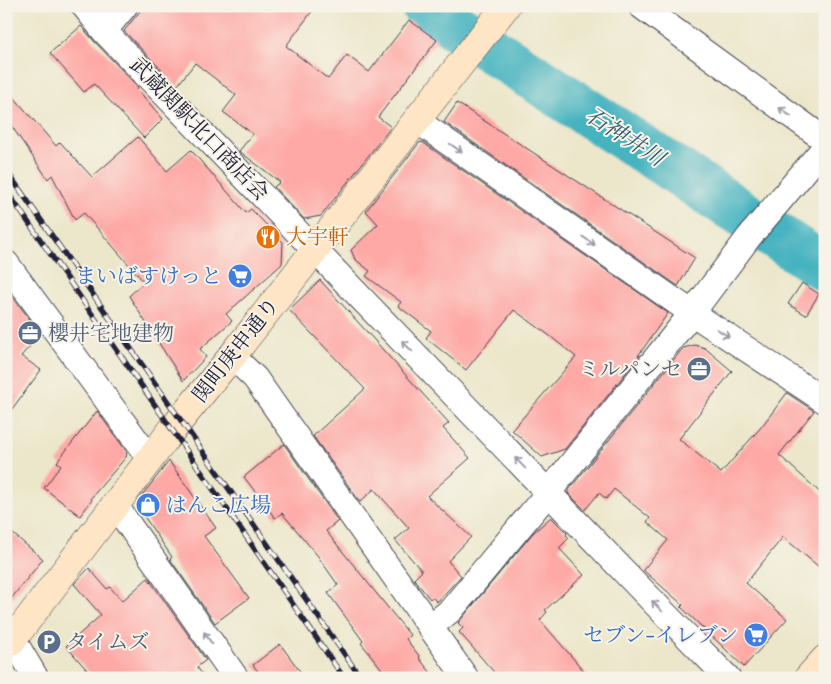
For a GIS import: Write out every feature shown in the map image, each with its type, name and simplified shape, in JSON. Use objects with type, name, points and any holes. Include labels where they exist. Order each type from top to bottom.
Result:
[{"type":"street","name":"武蔵関駅北口商店会","points":[[84,6],[104,30],[315,251],[728,678]]},
{"type":"street","points":[[104,30],[125,6]]},
{"type":"street","name":"関町庚申通り","points":[[8,639],[506,6]]},
{"type":"street","points":[[641,6],[825,140]]},
{"type":"street","points":[[416,120],[692,312],[825,401]]},
{"type":"street","points":[[431,626],[451,610],[692,312],[749,237],[825,147]]},
{"type":"street","points":[[6,263],[150,459]]},
{"type":"street","points":[[232,356],[255,378],[466,678]]},
{"type":"street","points":[[115,505],[236,678]]},
{"type":"street","points":[[8,639],[36,678]]},
{"type":"street","points":[[808,678],[825,659]]},
{"type":"building","points":[[144,6],[316,6],[286,46],[328,79],[347,55],[369,72],[409,20],[437,40],[378,117],[391,127],[321,216],[304,219],[274,187],[280,182],[239,151],[253,134],[223,112],[236,95],[195,63],[177,86],[124,31]]},
{"type":"building","points":[[81,26],[138,87],[137,89],[163,119],[144,138],[94,84],[84,92],[50,53]]},
{"type":"building","points":[[6,88],[56,146],[60,142],[92,177],[138,137],[167,171],[191,150],[246,213],[251,209],[283,242],[282,264],[226,314],[232,321],[200,349],[206,357],[183,381],[129,296],[144,282],[84,213],[75,220],[52,175],[48,179],[6,118]]},
{"type":"building","points":[[457,103],[695,258],[678,286],[444,122]]},
{"type":"building","points":[[422,142],[668,313],[638,356],[640,355],[565,449],[542,457],[512,430],[576,357],[514,310],[466,370],[426,338],[431,331],[398,306],[401,302],[366,276],[370,271],[355,259],[351,250],[378,224],[366,211],[419,143]]},
{"type":"building","points":[[320,280],[449,423],[443,428],[470,458],[427,496],[471,537],[448,561],[461,576],[437,602],[432,597],[430,599],[414,579],[422,571],[395,540],[409,528],[374,489],[360,502],[313,436],[365,389],[289,310]]},
{"type":"building","points":[[802,283],[819,294],[806,315],[788,304]]},
{"type":"building","points":[[6,288],[41,334],[21,356],[41,370],[6,417]]},
{"type":"building","points":[[695,345],[705,348],[732,371],[679,439],[721,473],[762,426],[787,393],[814,411],[779,455],[825,497],[825,572],[783,537],[746,583],[787,619],[744,667],[681,607],[683,605],[643,570],[668,540],[647,522],[650,518],[614,489],[606,499],[599,493],[585,510],[568,493],[683,348]]},
{"type":"building","points":[[97,411],[127,452],[126,457],[91,498],[92,500],[80,516],[44,488],[61,465],[57,462]]},
{"type":"building","points":[[284,444],[338,521],[326,531],[410,635],[406,639],[435,678],[389,678],[361,643],[363,641],[328,593],[338,585],[317,555],[282,513],[275,518],[244,477]]},
{"type":"building","points":[[169,461],[216,528],[204,536],[249,598],[215,623],[170,559],[172,557],[141,512],[140,498]]},
{"type":"building","points":[[551,517],[567,533],[566,535],[569,538],[559,548],[584,575],[545,610],[547,612],[540,620],[590,678],[499,678],[459,632],[463,628],[458,623],[533,533]]},
{"type":"building","points":[[6,528],[43,559],[6,605]]},
{"type":"building","points":[[89,568],[107,589],[110,587],[122,601],[148,578],[206,660],[197,667],[205,678],[94,678],[66,646],[101,615],[74,584]]},
{"type":"building","points":[[280,644],[305,678],[263,678],[253,665]]},
{"type":"waterway","name":"石神井川","points":[[425,6],[825,268]]},
{"type":"railway","points":[[6,170],[361,678]]},
{"type":"railway","points":[[6,190],[344,678]]},
{"type":"place","name":"大宇軒","points":[[268,237]]},
{"type":"place","name":"まいばすけっと","points":[[240,276]]},
{"type":"place","name":"櫻井宅地建物","points":[[30,333]]},
{"type":"place","name":"ミルパンセ","points":[[699,369]]},
{"type":"place","name":"はんこ広場","points":[[148,505]]},
{"type":"place","name":"セブン-イレブン","points":[[756,635]]},
{"type":"place","name":"タイムズ","points":[[49,642]]}]
